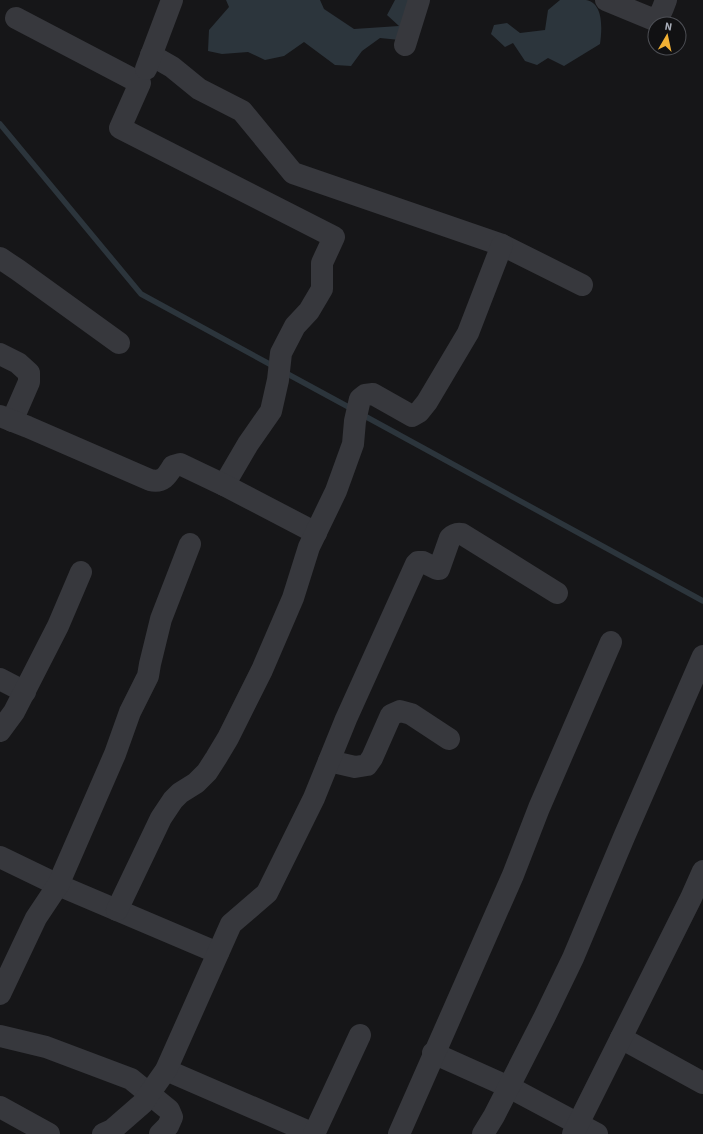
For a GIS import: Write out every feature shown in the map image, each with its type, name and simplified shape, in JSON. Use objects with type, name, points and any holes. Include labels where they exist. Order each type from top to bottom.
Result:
[{"type":"street","points":[[172,0],[140,83],[120,128],[334,237],[322,264],[322,289],[309,311],[295,326],[281,353],[278,380],[271,411],[248,444],[224,485]]},
{"type":"street","points":[[405,45],[419,0]]},
{"type":"street","points":[[606,0],[652,19],[660,15],[666,0]]},
{"type":"street","points":[[16,18],[140,83]]},
{"type":"street","points":[[151,55],[172,67],[199,88],[242,111],[292,173],[502,245],[582,285]]},
{"type":"street","points":[[117,910],[161,818],[173,800],[180,793],[196,784],[207,772],[228,738],[262,670],[293,598],[309,547],[336,491],[351,450],[360,399],[365,395],[373,394],[412,416],[419,412],[427,402],[468,333],[502,245]]},
{"type":"street","points":[[0,258],[119,343]]},
{"type":"street","points":[[0,354],[18,363],[29,373],[29,382],[4,418],[156,482],[161,481],[167,476],[173,466],[180,464],[316,533]]},
{"type":"street","points":[[103,1134],[112,1130],[143,1103],[150,1094],[166,1070],[231,924],[267,892],[314,798],[346,719],[416,564],[418,562],[423,562],[440,569],[450,538],[457,533],[462,534],[557,593]]},
{"type":"street","points":[[0,994],[36,918],[58,885],[115,754],[130,712],[148,676],[161,619],[190,544]]},
{"type":"street","points":[[0,731],[14,712],[25,692],[58,626],[81,572]]},
{"type":"street","points":[[399,1134],[433,1053],[513,875],[539,808],[611,642]]},
{"type":"street","points":[[483,1134],[509,1087],[573,958],[703,656]]},
{"type":"street","points":[[0,678],[25,692]]},
{"type":"street","points":[[329,761],[355,767],[367,765],[372,758],[391,715],[400,711],[411,714],[449,738]]},
{"type":"street","points":[[0,856],[58,885],[218,953]]},
{"type":"street","points":[[575,1129],[703,871]]},
{"type":"street","points":[[166,1070],[314,1134],[360,1035]]},
{"type":"street","points":[[0,1036],[46,1047],[131,1078],[169,1110],[172,1117],[168,1126],[160,1134]]},
{"type":"street","points":[[621,1038],[703,1083]]},
{"type":"street","points":[[433,1053],[509,1087],[575,1129],[597,1134]]},
{"type":"street","points":[[0,1107],[49,1134]]},
{"type":"shaded area","points":[[226,0],[320,0],[324,9],[354,29],[399,26],[387,15],[395,0],[426,0],[410,41],[380,38],[362,51],[351,66],[335,65],[304,42],[284,56],[265,60],[248,52],[222,54],[208,51],[209,30],[229,7]]},
{"type":"shaded area","points":[[560,0],[586,0],[592,2],[599,12],[601,25],[600,44],[564,66],[548,58],[537,65],[525,61],[513,43],[505,47],[491,34],[494,25],[507,23],[520,33],[545,30],[548,10]]},
{"type":"waterway","points":[[0,124],[141,294],[275,367]]},
{"type":"waterway","points":[[284,372],[354,410]]},
{"type":"waterway","points":[[361,414],[703,601]]}]
